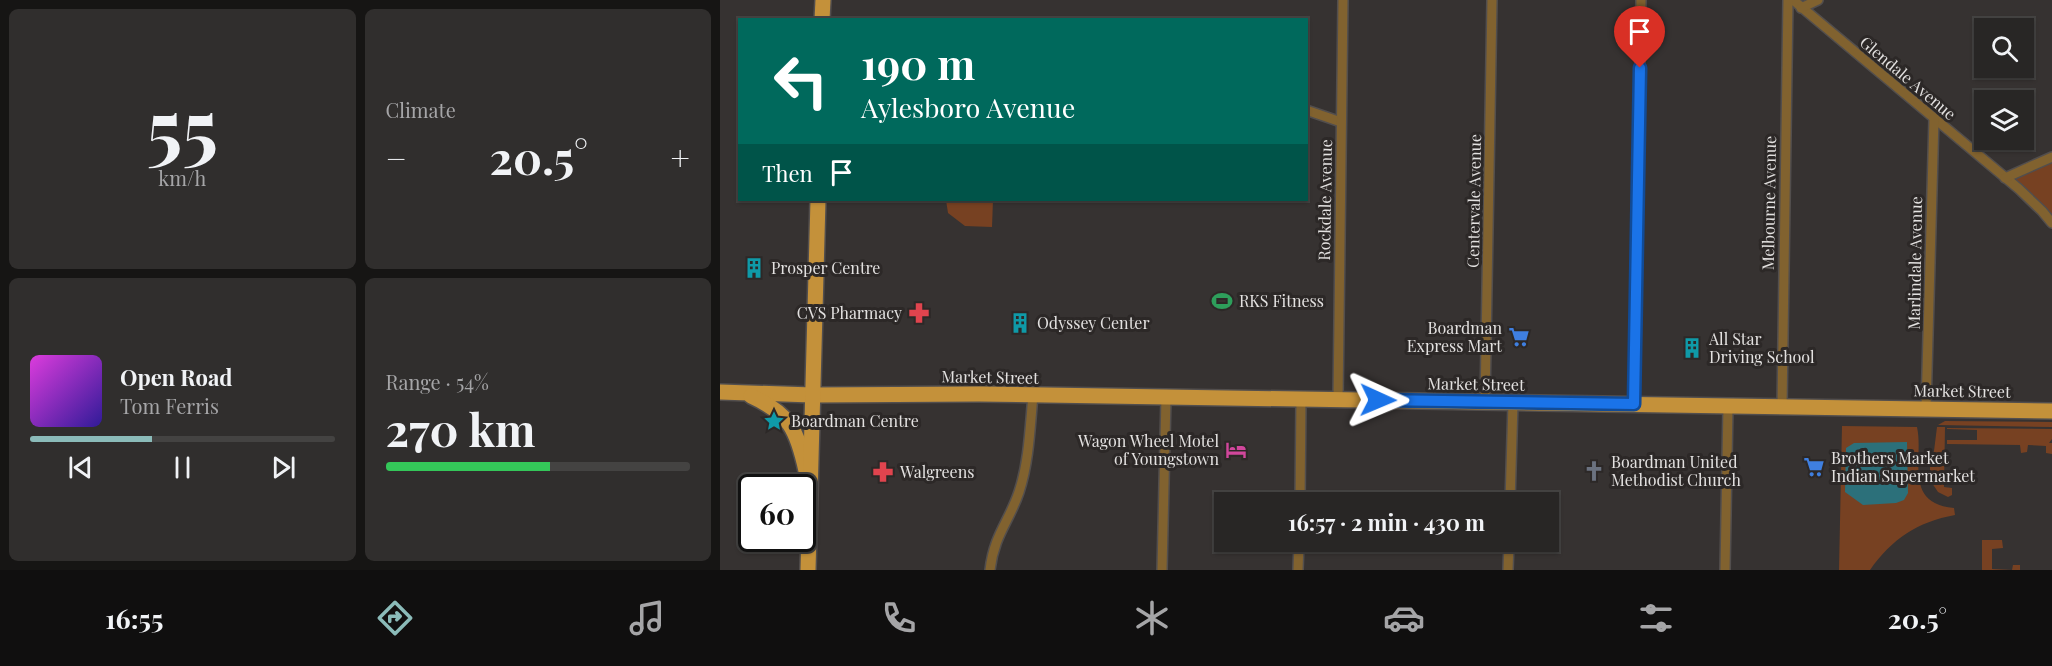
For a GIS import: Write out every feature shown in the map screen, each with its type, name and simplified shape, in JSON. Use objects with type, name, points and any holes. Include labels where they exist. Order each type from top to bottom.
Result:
[{"type":"main road","points":[[822,18],[823,0]]},
{"type":"main road","points":[[810,474],[818,201]]},
{"type":"main road","name":"Market Street","points":[[720,393],[1033,395],[2052,411]]},
{"type":"main road","points":[[746,393],[777,410],[792,426],[798,440],[805,474]]},
{"type":"main road","points":[[808,552],[808,570]]},
{"type":"street","name":"Rockdale Avenue","points":[[1338,400],[1343,0]]},
{"type":"street","name":"Centervale Avenue","points":[[1485,402],[1492,0]]},
{"type":"street","points":[[1634,404],[1641,0]]},
{"type":"street","name":"Melbourne Avenue","points":[[1782,407],[1788,0]]},
{"type":"street","name":"Glendale Avenue","points":[[1793,0],[2005,178],[2043,211],[2052,223]]},
{"type":"street","points":[[1801,8],[1818,0]]},
{"type":"street","points":[[1308,111],[1341,122]]},
{"type":"street","name":"Marlindale Avenue","points":[[1926,408],[1934,118]]},
{"type":"street","points":[[2005,178],[2052,158]]},
{"type":"street","points":[[990,570],[994,546],[1014,506],[1023,478],[1033,395]]},
{"type":"street","points":[[1162,570],[1166,398]]},
{"type":"street","points":[[1300,492],[1301,399]]},
{"type":"street","points":[[1510,492],[1513,403]]},
{"type":"street","points":[[1725,570],[1728,406]]},
{"type":"street","points":[[1299,552],[1299,570]]},
{"type":"street","points":[[1508,570],[1509,552]]},
{"type":"shaded area","points":[[2052,157],[2052,223],[2005,178]]},
{"type":"shaded area","points":[[946,201],[993,201],[992,227],[965,226],[948,213]]},
{"type":"shaded area","points":[[1945,421],[2052,422],[2052,427],[1938,425]]},
{"type":"shaded area","points":[[1842,426],[1917,427],[1919,478],[1922,489],[1928,498],[1938,505],[1954,508],[1955,515],[1917,527],[1897,541],[1887,549],[1870,570],[1839,570]]},
{"type":"shaded area","points":[[1937,427],[1945,427],[1944,487],[1952,488],[1952,495],[1948,497],[1938,492],[1930,480],[1930,462]]},
{"type":"shaded area","points":[[1947,428],[2052,429],[2052,439],[2049,443],[2052,443],[2052,454],[2046,453],[2046,446],[2028,445],[2027,452],[2021,453],[2020,445],[1947,444],[1947,440],[1977,440],[1977,430]]},
{"type":"shaded area","points":[[1982,540],[2002,540],[2003,548],[1992,549],[1992,569],[2012,570],[1982,570]]},
{"type":"shaded area","points":[[2013,565],[2020,565],[2020,570],[2012,570]]},
{"type":"water","points":[[1907,442],[1908,493],[1904,500],[1896,503],[1863,505],[1845,492],[1846,448],[1854,443]]},
{"type":"place","name":"Prosper Centre","points":[[754,268]]},
{"type":"place","name":"RKS Fitness","points":[[1222,301]]},
{"type":"place","name":"CVS Pharmacy","points":[[919,313]]},
{"type":"place","name":"Odyssey Center","points":[[1020,323]]},
{"type":"place","name":"Boardman Express Mart","points":[[1519,337]]},
{"type":"place","name":"All Star Driving School","points":[[1692,348]]},
{"type":"place","name":"Boardman Centre","points":[[774,421]]},
{"type":"place","name":"Wagon Wheel Motel of Youngstown","points":[[1236,450]]},
{"type":"place","name":"Brothers Market Indian Supermarket","points":[[1814,467]]},
{"type":"place","name":"Boardman United Methodist Church","points":[[1594,471]]},
{"type":"place","name":"Walgreens","points":[[883,472]]},
{"type":"route","points":[[1378,400],[1634,404],[1640,68]]}]
